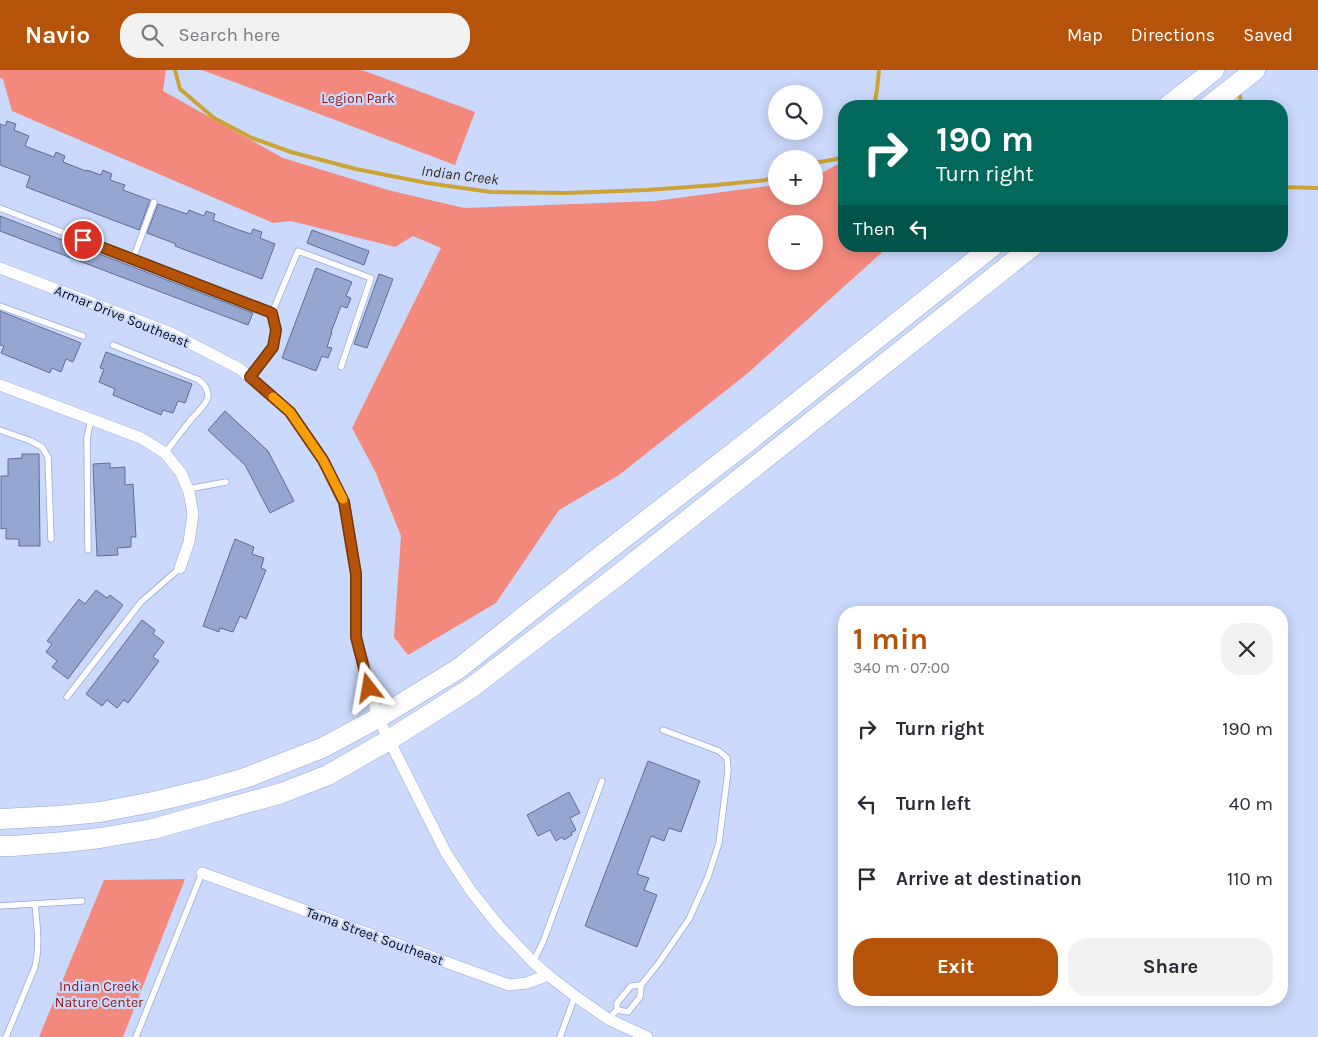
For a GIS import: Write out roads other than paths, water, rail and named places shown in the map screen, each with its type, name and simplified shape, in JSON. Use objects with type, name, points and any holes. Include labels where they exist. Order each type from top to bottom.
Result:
[{"type":"highway","points":[[1176,100],[1214,70]]},
{"type":"highway","points":[[1217,100],[1255,70]]},
{"type":"highway","points":[[0,819],[100,812],[204,790],[245,778],[322,748],[378,718],[458,669],[985,252]]},
{"type":"highway","points":[[0,846],[100,838],[153,829],[187,820],[282,793],[328,774],[389,740],[494,671],[1026,252]]},
{"type":"street","name":"Armar Drive Southeast","points":[[0,268],[171,333],[240,369],[290,412],[323,460],[344,502],[356,574],[356,637],[378,718]]},
{"type":"street","points":[[1,388],[141,438],[165,453],[181,473],[188,489],[193,514],[189,542],[180,568]]},
{"type":"street","points":[[378,718],[446,853],[471,892],[498,926],[533,962],[576,996],[608,1019],[647,1037]]},
{"type":"street","name":"Tama Street Southeast","points":[[202,873],[509,985],[528,983],[548,974]]},
{"type":"lane","points":[[133,259],[154,202]]},
{"type":"lane","points":[[0,208],[272,313]]},
{"type":"lane","points":[[250,377],[273,347],[276,330],[272,313],[298,251],[371,278],[340,367]]},
{"type":"lane","points":[[0,306],[83,336]]},
{"type":"lane","points":[[114,345],[199,380],[208,392],[204,405],[165,453]]},
{"type":"lane","points":[[88,550],[86,438],[91,419]]},
{"type":"lane","points":[[0,430],[31,441],[42,448],[48,457],[51,539]]},
{"type":"lane","points":[[188,489],[226,482]]},
{"type":"lane","points":[[67,696],[141,602],[180,568]]},
{"type":"lane","points":[[617,1010],[628,1012],[640,997],[641,985],[689,919],[708,877],[719,843],[728,771],[727,758],[719,751],[663,730]]},
{"type":"lane","points":[[533,962],[543,942],[602,781]]},
{"type":"lane","points":[[136,1037],[202,873]]},
{"type":"lane","points":[[0,906],[82,901]]},
{"type":"lane","points":[[6,1037],[38,955],[35,904]]},
{"type":"lane","points":[[608,1019],[617,1010],[617,1003],[631,986],[641,985]]},
{"type":"lane","points":[[560,1037],[576,996]]},
{"type":"waterway","name":"Indian Creek","points":[[175,70],[180,89],[214,118],[252,138],[291,152],[356,169],[427,183],[491,192],[566,193],[647,190],[768,179]]},
{"type":"waterway","name":"Indian Creek","points":[[875,100],[879,70]]},
{"type":"waterway","name":"Indian Creek","points":[[1239,92],[1241,100]]},
{"type":"waterway","name":"Indian Creek","points":[[823,161],[838,158]]},
{"type":"waterway","name":"Indian Creek","points":[[1288,187],[1318,188]]},
{"type":"park label","name":"Legion Park","points":[[358,98]]},
{"type":"park label","name":"Indian Creek Nature Center","points":[[99,994]]}]
